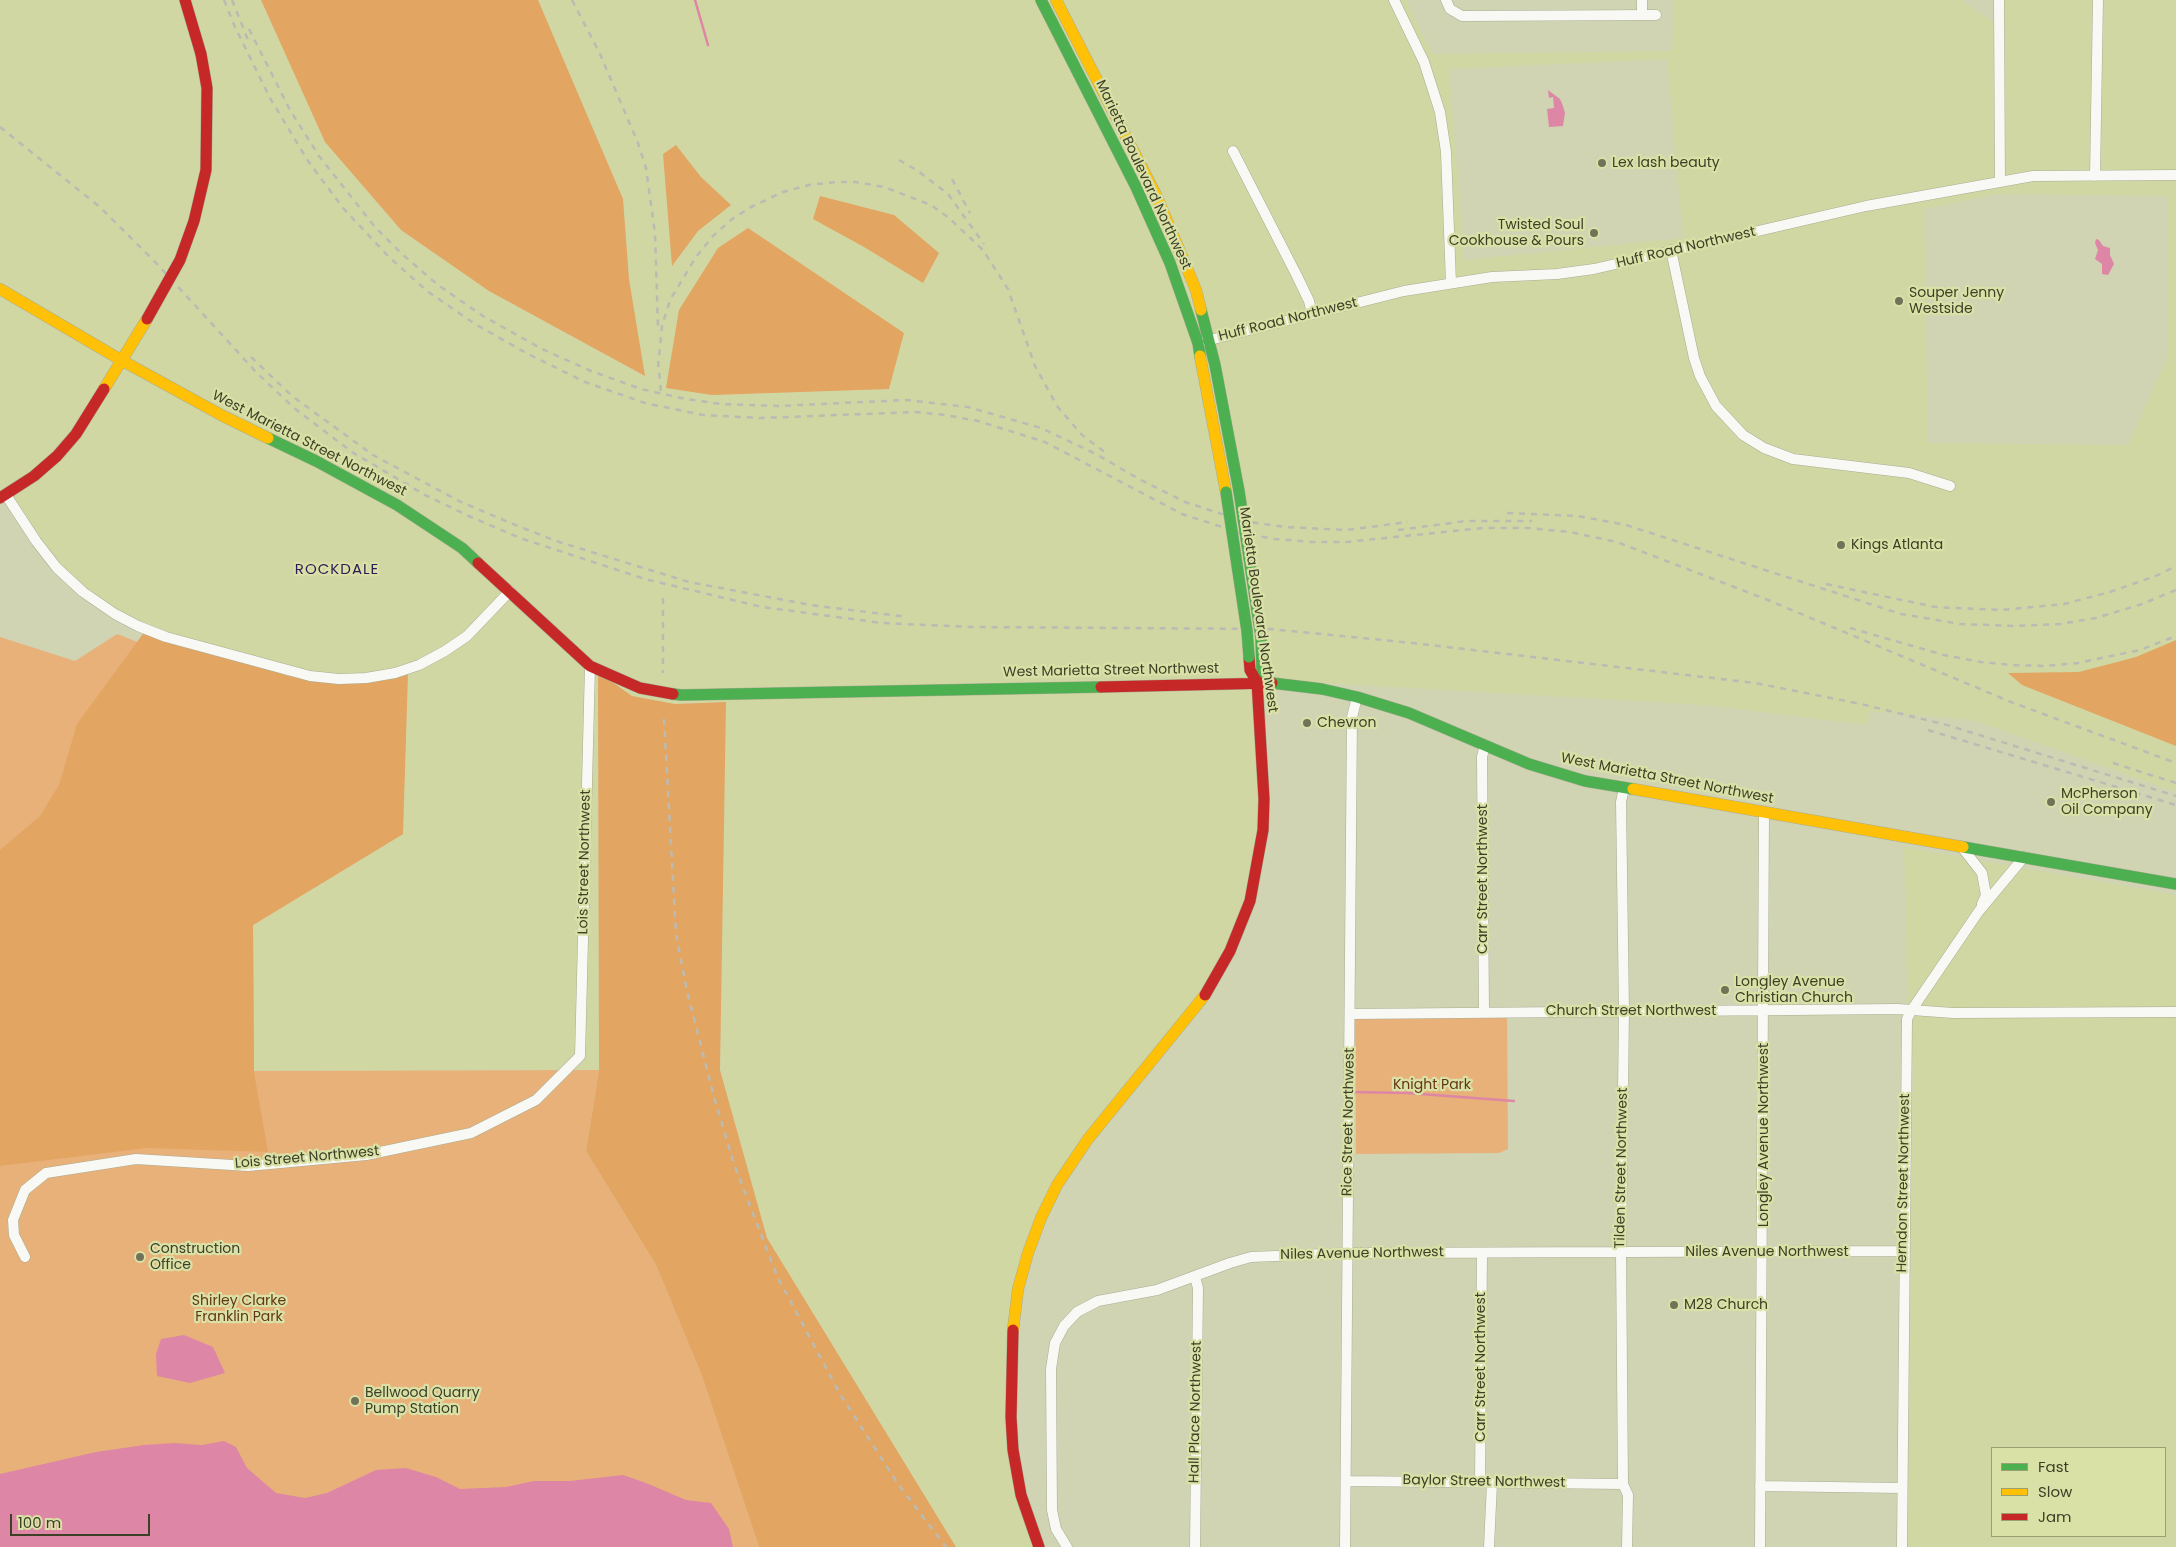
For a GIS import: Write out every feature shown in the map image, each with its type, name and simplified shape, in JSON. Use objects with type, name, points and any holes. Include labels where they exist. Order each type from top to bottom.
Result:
[{"type":"street","points":[[185,0],[201,54],[208,106],[206,170],[194,221],[180,260],[147,319],[76,434],[57,456],[34,476],[3,496],[58,568],[83,592],[115,614],[166,637],[310,676],[340,679],[366,678],[395,673],[419,665],[467,636],[510,591]]},
{"type":"street","points":[[1394,0],[1424,62],[1440,112],[1446,152],[1451,282]]},
{"type":"street","points":[[1446,0],[1450,9],[1462,16],[1656,15]]},
{"type":"street","points":[[1642,0],[1642,15]]},
{"type":"street","points":[[1999,0],[2000,182]]},
{"type":"street","points":[[2095,176],[2098,0]]},
{"type":"street","points":[[1049,1],[1159,200],[1196,290],[1204,341],[1225,410],[1239,491],[1261,637],[1262,671],[1257,682]]},
{"type":"street","points":[[1233,151],[1297,276],[1309,301],[1312,314]]},
{"type":"street","name":"Huff Road Northwest","points":[[1204,341],[1404,291],[1451,282],[1492,277],[1576,273],[1866,206],[2033,176],[2176,174]]},
{"type":"street","points":[[1671,250],[1694,358],[1700,376],[1716,406],[1743,435],[1764,448],[1793,459],[1909,473],[1950,486]]},
{"type":"street","name":"West Marietta Street Northwest","points":[[0,289],[121,360],[223,416],[316,461],[397,505],[462,548],[590,666],[640,688],[681,695],[1257,682],[1322,689],[1409,713],[1556,774],[1624,788],[2176,884]]},
{"type":"street","name":"Marietta Boulevard Northwest","points":[[1039,1547],[1021,1495],[1013,1450],[1011,1417],[1013,1324],[1018,1288],[1037,1227],[1057,1186],[1088,1139],[1204,998],[1234,943],[1250,901],[1258,866],[1263,830],[1264,800],[1257,682],[1250,670],[1247,632],[1204,341]]},
{"type":"street","name":"Lois Street Northwest","points":[[25,1257],[14,1235],[13,1220],[26,1190],[46,1174],[136,1159],[248,1166],[366,1155],[462,1135],[471,1133],[536,1100],[580,1056],[590,666]]},
{"type":"street","name":"Rice Street Northwest","points":[[1345,1547],[1352,717],[1356,697]]},
{"type":"street","name":"Carr Street Northwest","points":[[1484,1012],[1482,757],[1485,746]]},
{"type":"street","name":"Tilden Street Northwest","points":[[1624,788],[1621,810],[1624,1011],[1622,1252],[1623,1484],[1628,1496],[1627,1547]]},
{"type":"street","name":"Longley Avenue Northwest","points":[[1760,1547],[1764,812]]},
{"type":"street","points":[[1961,846],[1981,871],[1985,882],[1986,895],[1980,911]]},
{"type":"street","name":"Herndon Street Northwest","points":[[1902,1546],[1907,1019],[1980,911],[2024,857]]},
{"type":"street","name":"Church Street Northwest","points":[[1350,1014],[1901,1009],[1953,1013],[2176,1012]]},
{"type":"street","name":"Niles Avenue Northwest","points":[[1068,1547],[1056,1529],[1052,1510],[1050,1395],[1055,1343],[1064,1326],[1077,1312],[1098,1301],[1157,1290],[1230,1262],[1251,1257],[1348,1253],[1904,1252]]},
{"type":"street","name":"Carr Street Northwest","points":[[1480,1482],[1482,1253]]},
{"type":"street","name":"Hall Place Northwest","points":[[1195,1277],[1198,1288],[1195,1547]]},
{"type":"street","name":"Baylor Street Northwest","points":[[1346,1481],[1623,1484]]},
{"type":"street","points":[[1489,1547],[1492,1482]]},
{"type":"street","points":[[1760,1486],[1902,1488]]},
{"type":"shaded area","points":[[0,0],[261,0],[325,142],[401,230],[489,291],[644,376],[629,279],[623,199],[538,0],[1406,0],[1432,54],[1672,51],[1674,0],[1961,0],[2002,28],[2002,0],[2176,0],[2176,792],[1973,720],[1869,711],[1868,725],[1705,705],[1325,683],[1258,677],[1262,870],[1212,981],[1040,1215],[1005,1368],[1017,1478],[1042,1547],[956,1547],[767,1238],[720,1070],[726,702],[675,704],[632,696],[598,673],[599,1070],[254,1071],[253,925],[403,834],[408,673],[288,676],[138,623],[71,586],[0,491]],"holes":[[[1667,59],[1683,238],[1464,260],[1449,69]],[[1997,194],[2167,196],[2167,358],[2128,445],[1928,443],[1924,209]]]},
{"type":"shaded area","points":[[261,0],[538,0],[623,199],[629,279],[645,376],[489,291],[401,230],[325,142]]},
{"type":"shaded area","points":[[1548,90],[1560,99],[1563,106],[1565,113],[1563,126],[1549,127],[1547,109],[1554,108],[1553,97],[1549,98]]},
{"type":"shaded area","points":[[676,145],[701,177],[731,205],[698,231],[672,266],[663,154]]},
{"type":"shaded area","points":[[820,196],[894,215],[939,253],[923,283],[813,219]]},
{"type":"shaded area","points":[[748,228],[904,333],[889,389],[712,395],[666,388],[679,310],[718,248]]},
{"type":"shaded area","points":[[2096,239],[2103,246],[2110,248],[2110,255],[2114,264],[2108,275],[2102,274],[2102,264],[2095,259],[2098,250],[2095,243]]},
{"type":"shaded area","points":[[148,627],[288,676],[408,673],[403,834],[253,925],[254,1072],[268,1152],[147,1148],[0,1166],[0,850],[40,816],[59,785],[77,724]]},
{"type":"shaded area","points":[[2176,640],[2176,746],[2022,685],[2008,673],[2079,672],[2136,657]]},
{"type":"shaded area","points":[[598,672],[632,696],[675,704],[726,702],[720,1070],[767,1238],[956,1547],[759,1547],[702,1376],[656,1265],[586,1151],[599,1070]]},
{"type":"shaded area","points":[[1904,847],[2176,895],[2176,1547],[1908,1547],[1913,1064],[1908,1027]]},
{"type":"shaded area","points":[[184,1335],[213,1347],[225,1373],[190,1383],[157,1376],[156,1354],[161,1339]]},
{"type":"shaded area","points":[[224,1441],[236,1447],[247,1468],[276,1493],[305,1498],[327,1493],[376,1470],[406,1468],[436,1477],[460,1489],[506,1487],[534,1481],[570,1481],[623,1475],[686,1500],[711,1503],[729,1529],[733,1547],[0,1547],[0,1474],[96,1452],[144,1445],[174,1443],[202,1445]]},
{"type":"green space","name":"Shirley Clarke Franklin Park","points":[[117,634],[239,681],[403,834],[253,925],[254,1071],[599,1070],[586,1151],[656,1265],[702,1376],[759,1547],[0,1547],[0,637],[75,661]]},
{"type":"green space","name":"Knight Park","points":[[1507,1017],[1508,1149],[1499,1153],[1356,1154],[1355,1018]]},
{"type":"waterway","points":[[695,0],[708,45]]},
{"type":"waterway","points":[[1350,1092],[1407,1093],[1514,1101]]},
{"type":"railway","points":[[224,0],[235,27],[270,98],[308,161],[343,208],[388,256],[427,291],[475,324],[528,354],[585,382],[645,403],[703,415],[761,418],[916,412],[978,421],[1045,442],[1182,514],[1241,533],[1275,539],[1346,542],[1483,528],[1529,528],[1570,532],[1617,542],[1768,600],[2011,702],[2176,763]]},
{"type":"railway","points":[[232,0],[248,40]]},
{"type":"railway","points":[[572,0],[600,54],[638,143],[646,168],[655,233],[658,328]]},
{"type":"railway","points":[[249,29],[290,110],[319,156],[375,227],[402,254],[438,285],[483,316],[542,349],[591,371],[641,389],[686,399],[721,404],[778,406],[906,400],[968,407],[1041,428],[1096,454],[1139,479],[1185,502],[1243,521],[1285,527],[1346,530],[1408,522]]},
{"type":"railway","points":[[0,127],[101,208],[158,265],[256,372],[294,408],[352,452],[425,495],[471,517],[520,538],[645,579],[762,607],[882,623],[972,627],[1270,629],[1413,643],[1755,683],[1861,704],[1947,725],[2176,796]]},
{"type":"railway","points":[[899,160],[918,171],[948,194],[984,244]]},
{"type":"railway","points":[[952,179],[970,213]]},
{"type":"railway","points":[[658,367],[662,326],[670,300],[696,257],[713,236],[732,219],[751,207],[783,192],[809,185],[856,182],[884,187],[931,205],[949,218],[983,250],[1008,289],[1035,366],[1057,406],[1082,435],[1106,453]]},
{"type":"railway","points":[[251,357],[292,396],[373,455],[461,502],[508,522],[556,541],[689,582],[811,605],[907,617]]},
{"type":"railway","points":[[658,361],[661,392]]},
{"type":"railway","points":[[1507,513],[1578,516],[1626,525],[1901,614],[1960,624],[2014,626],[2060,624],[2096,618],[2142,604],[2176,590]]},
{"type":"railway","points":[[1398,530],[1466,521],[1532,521]]},
{"type":"railway","points":[[1826,584],[1935,607],[2002,610],[2064,604],[2110,592],[2158,575],[2176,566]]},
{"type":"railway","points":[[663,598],[663,673]]},
{"type":"railway","points":[[1850,628],[1944,655],[1981,662],[2045,666],[2078,663],[2140,650],[2176,636]]},
{"type":"railway","points":[[664,719],[676,934],[687,991],[714,1097],[734,1164],[777,1276],[840,1394],[898,1484],[946,1547]]},
{"type":"railway","points":[[1928,730],[2176,805]]},
{"type":"railway","points":[[2113,763],[2176,783]]},
{"type":"traffic: fast","points":[[1041,0],[1136,187],[1170,263],[1198,343],[1200,356]]},
{"type":"traffic: fast","points":[[1201,310],[1215,365],[1239,491]]},
{"type":"traffic: fast","points":[[268,438],[316,461],[397,505],[462,548],[478,563]]},
{"type":"traffic: fast","points":[[1239,491],[1261,637]]},
{"type":"traffic: fast","points":[[1226,492],[1247,631],[1249,657]]},
{"type":"traffic: fast","points":[[1257,682],[1262,671],[1261,637]]},
{"type":"traffic: fast","points":[[1272,683],[1322,689],[1357,697],[1409,713],[1529,764],[1585,781],[1633,789]]},
{"type":"traffic: fast","points":[[673,694],[1101,687]]},
{"type":"traffic: fast","points":[[1963,847],[2176,884]]},
{"type":"traffic: slow","points":[[1056,0],[1157,197],[1196,290],[1201,310]]},
{"type":"traffic: slow","points":[[0,289],[121,360],[223,416],[268,438]]},
{"type":"traffic: slow","points":[[104,389],[147,319]]},
{"type":"traffic: slow","points":[[1200,356],[1226,492]]},
{"type":"traffic: slow","points":[[1633,789],[1963,847]]},
{"type":"traffic: slow","points":[[1013,1330],[1018,1289],[1028,1253],[1041,1218],[1057,1185],[1088,1139],[1205,995]]},
{"type":"traffic: jam","points":[[185,0],[201,54]]},
{"type":"traffic: jam","points":[[147,319],[180,260],[194,221],[206,170],[207,88],[201,54]]},
{"type":"traffic: jam","points":[[0,498],[34,476],[57,456],[76,434],[104,389]]},
{"type":"traffic: jam","points":[[478,563],[590,666],[640,688],[673,694]]},
{"type":"traffic: jam","points":[[1205,995],[1230,951],[1250,901],[1263,830],[1264,799],[1257,682],[1250,670],[1249,657]]},
{"type":"traffic: jam","points":[[1101,687],[1272,683]]},
{"type":"traffic: jam","points":[[1013,1330],[1011,1417],[1013,1450],[1021,1495],[1039,1547]]},
{"type":"place","name":"Lex lash beauty","points":[[1602,163]]},
{"type":"place","name":"Twisted Soul Cookhouse & Pours","points":[[1594,233]]},
{"type":"place","name":"Souper Jenny Westside","points":[[1899,301]]},
{"type":"place","name":"Kings Atlanta","points":[[1841,545]]},
{"type":"place","name":"Chevron","points":[[1307,723]]},
{"type":"place","name":"McPherson Oil Company","points":[[2051,802]]},
{"type":"place","name":"Longley Avenue Christian Church","points":[[1725,990]]},
{"type":"place","name":"Construction Office","points":[[140,1257]]},
{"type":"place","name":"M28 Church","points":[[1674,1305]]},
{"type":"place","name":"Bellwood Quarry Pump Station","points":[[355,1401]]},
{"type":"district","name":"ROCKDALE","points":[[337,570]]}]
